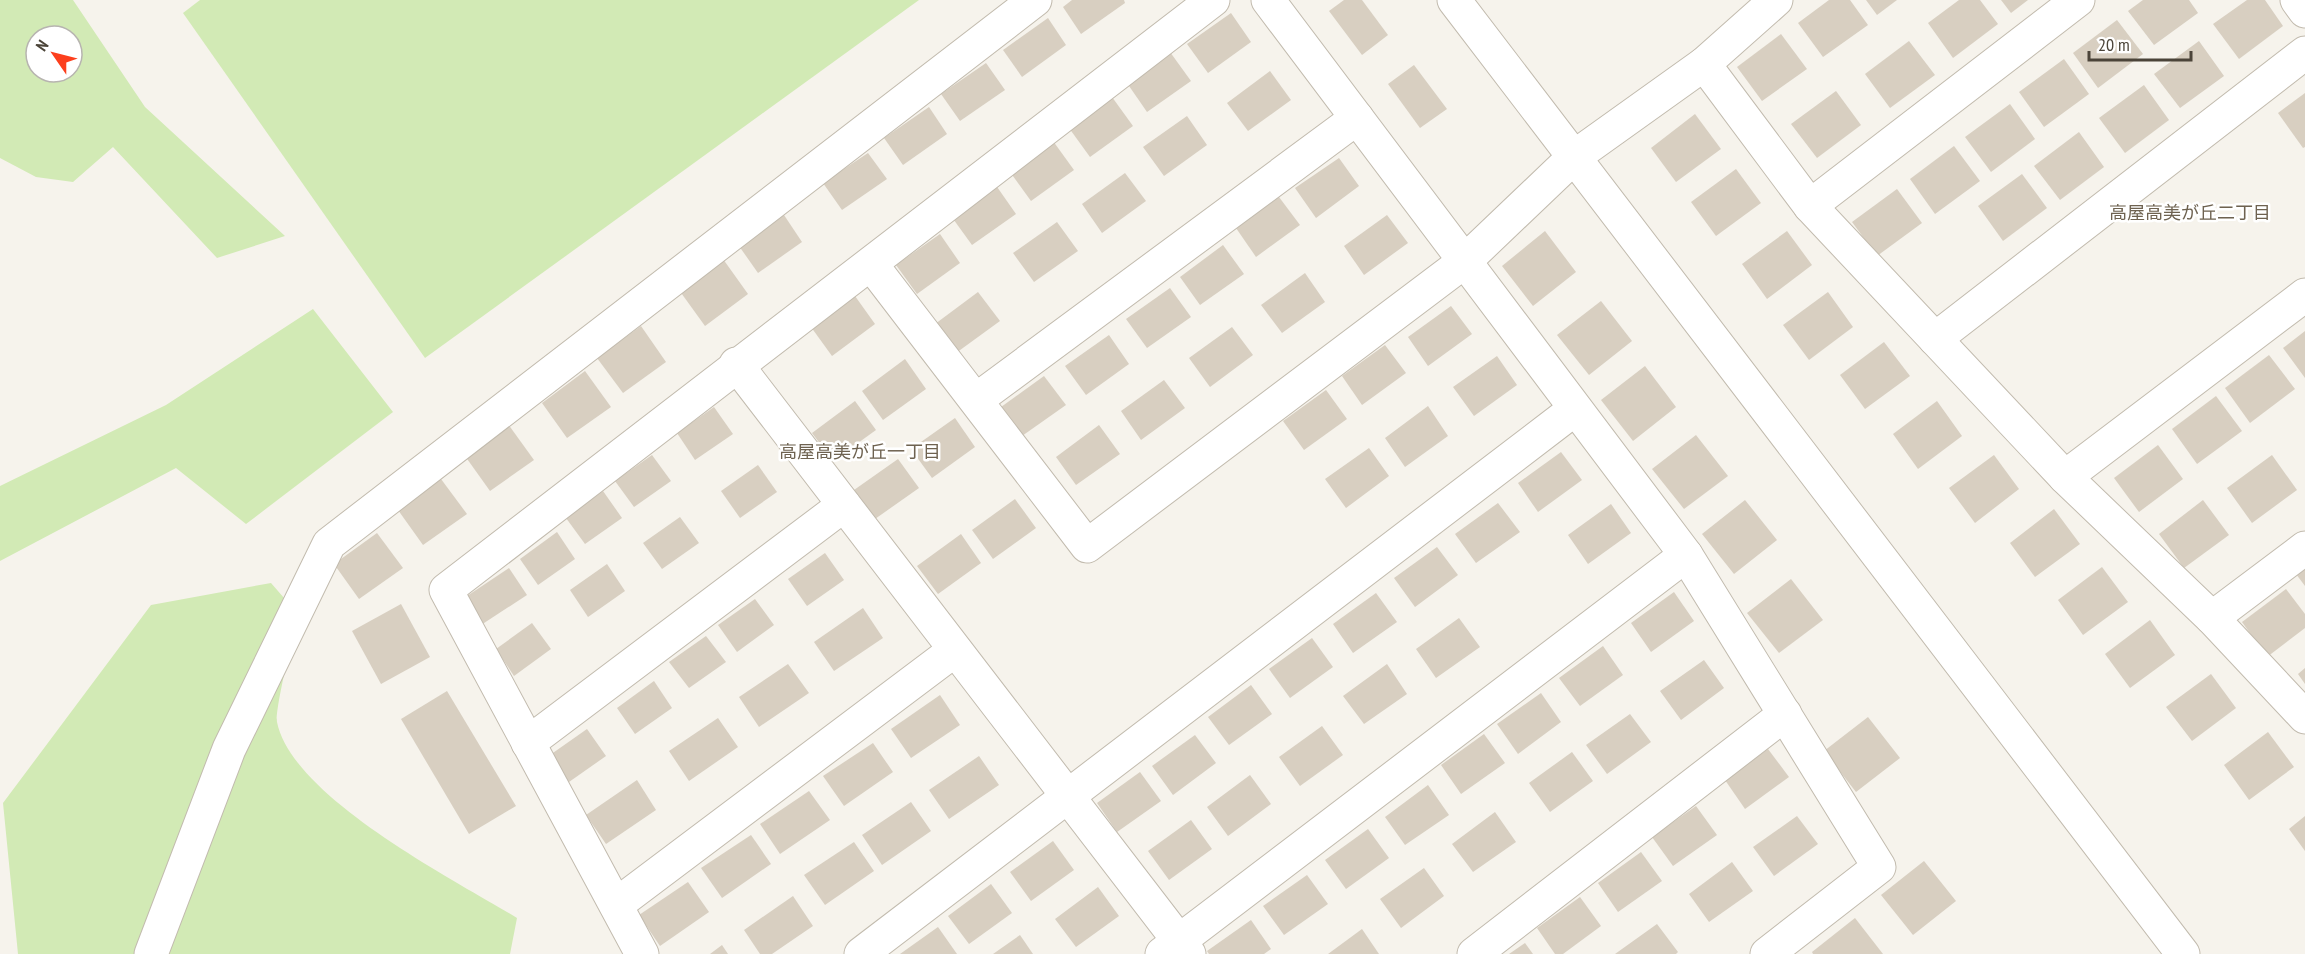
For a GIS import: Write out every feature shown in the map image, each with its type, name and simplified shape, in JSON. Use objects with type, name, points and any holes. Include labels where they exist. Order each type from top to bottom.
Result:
[{"type":"street","points":[[151,954],[229,749],[329,544],[1035,0]]},
{"type":"street","points":[[642,954],[446,590],[736,364],[871,264],[1213,0]]},
{"type":"street","points":[[1268,0],[1686,555],[1879,867],[1767,954]]},
{"type":"street","points":[[1454,0],[2183,954]]},
{"type":"street","points":[[1810,206],[2078,0]]},
{"type":"street","points":[[2297,0],[2305,11]]},
{"type":"street","points":[[871,264],[1087,546],[1465,261],[1574,157],[1704,64],[1763,4]]},
{"type":"street","points":[[1935,339],[2305,53]]},
{"type":"street","points":[[1704,64],[1810,206],[2065,477],[2212,618],[2305,717]]},
{"type":"street","points":[[976,400],[1357,118]]},
{"type":"street","points":[[2065,477],[2305,295]]},
{"type":"street","points":[[736,364],[1068,796],[1177,950],[1686,555]]},
{"type":"street","points":[[861,954],[1575,409]]},
{"type":"street","points":[[528,743],[844,506]]},
{"type":"street","points":[[2212,618],[2305,548]]},
{"type":"street","points":[[616,905],[955,650]]},
{"type":"street","points":[[1474,954],[1785,714]]},
{"type":"green space","points":[[0,0],[73,0],[145,107],[285,236],[217,258],[113,147],[73,182],[36,177],[0,158]]},
{"type":"green space","points":[[200,0],[919,0],[425,358],[183,13]]},
{"type":"green space","points":[[313,309],[393,412],[246,524],[176,468],[0,561],[0,486],[166,405]]},
{"type":"green space","points":[[271,583],[298,614],[277,714],[277,722],[289,750],[312,779],[343,807],[379,834],[517,918],[510,954],[18,954],[3,803],[151,605]]},
{"type":"building","points":[[1072,0],[1124,0],[1125,3],[1081,34],[1063,7]]},
{"type":"building","points":[[1344,0],[1362,0],[1388,35],[1362,55],[1329,11]]},
{"type":"building","points":[[1829,0],[1850,0],[1868,25],[1823,57],[1798,23]]},
{"type":"building","points":[[1866,0],[1897,0],[1877,15]]},
{"type":"building","points":[[1959,0],[1980,0],[1998,24],[1953,58],[1928,23]]},
{"type":"building","points":[[2001,0],[2028,0],[2011,13]]},
{"type":"building","points":[[2143,0],[2189,0],[2198,13],[2154,45],[2128,11]]},
{"type":"building","points":[[2247,0],[2265,0],[2283,26],[2239,59],[2213,24]]},
{"type":"building","points":[[1231,13],[1251,42],[1208,73],[1187,44]]},
{"type":"building","points":[[1048,18],[1066,45],[1022,77],[1003,50]]},
{"type":"building","points":[[2117,20],[2143,54],[2098,88],[2073,53]]},
{"type":"building","points":[[1781,34],[1807,69],[1762,101],[1737,67]]},
{"type":"building","points":[[1909,41],[1935,75],[1890,108],[1865,74]]},
{"type":"building","points":[[2199,41],[2224,76],[2180,108],[2154,74]]},
{"type":"building","points":[[1170,52],[1191,81],[1147,112],[1127,83]]},
{"type":"building","points":[[2064,59],[2089,94],[2044,127],[2019,92]]},
{"type":"building","points":[[986,63],[1005,90],[960,121],[941,94]]},
{"type":"building","points":[[1414,65],[1447,109],[1420,128],[1388,84]]},
{"type":"building","points":[[1270,71],[1291,100],[1248,131],[1227,103]]},
{"type":"building","points":[[2144,85],[2169,120],[2125,153],[2099,118]]},
{"type":"building","points":[[1836,91],[1861,125],[1817,158],[1791,124]]},
{"type":"building","points":[[2305,93],[2305,147],[2303,148],[2278,113]]},
{"type":"building","points":[[1112,97],[1133,126],[1090,157],[1069,128]]},
{"type":"building","points":[[2010,104],[2035,139],[1991,172],[1965,137]]},
{"type":"building","points":[[929,107],[947,134],[903,165],[884,138]]},
{"type":"building","points":[[1695,114],[1721,149],[1676,182],[1651,148]]},
{"type":"building","points":[[1187,116],[1207,145],[1164,176],[1143,147]]},
{"type":"building","points":[[2079,132],[2104,167],[2060,200],[2034,166]]},
{"type":"building","points":[[1053,141],[1074,170],[1031,201],[1010,172]]},
{"type":"building","points":[[1954,146],[1980,181],[1935,214],[1910,179]]},
{"type":"building","points":[[868,153],[887,179],[842,210],[823,183]]},
{"type":"building","points":[[1339,158],[1359,186],[1316,218],[1295,188]]},
{"type":"building","points":[[1736,169],[1761,203],[1716,236],[1691,202]]},
{"type":"building","points":[[1125,173],[1146,201],[1102,233],[1082,204]]},
{"type":"building","points":[[2022,174],[2047,208],[2003,241],[1978,206]]},
{"type":"building","points":[[995,184],[1016,214],[972,245],[951,216]]},
{"type":"building","points":[[1897,189],[1922,223],[1877,256],[1852,222]]},
{"type":"building","points":[[1279,197],[1300,225],[1256,257],[1236,228]]},
{"type":"building","points":[[784,215],[802,242],[758,273],[739,246]]},
{"type":"building","points":[[1387,215],[1408,243],[1364,275],[1344,246]]},
{"type":"building","points":[[1057,222],[1078,251],[1034,282],[1013,253]]},
{"type":"building","points":[[1545,231],[1576,272],[1533,306],[1502,266]]},
{"type":"building","points":[[1787,231],[1812,265],[1767,299],[1742,264]]},
{"type":"building","points":[[940,234],[960,263],[917,294],[896,265]]},
{"type":"building","points":[[1223,245],[1244,274],[1200,305],[1180,277]]},
{"type":"building","points":[[723,259],[748,294],[705,326],[679,290]]},
{"type":"building","points":[[1305,273],[1325,302],[1282,333],[1261,305]]},
{"type":"building","points":[[1170,288],[1191,317],[1147,348],[1126,319]]},
{"type":"building","points":[[978,292],[1000,321],[956,353],[935,324]]},
{"type":"building","points":[[1828,292],[1853,327],[1809,360],[1783,325]]},
{"type":"building","points":[[855,296],[875,324],[832,356],[811,327]]},
{"type":"building","points":[[1601,301],[1632,341],[1589,375],[1557,335]]},
{"type":"building","points":[[1451,306],[1472,334],[1428,366],[1408,337]]},
{"type":"building","points":[[641,326],[666,362],[623,393],[597,358]]},
{"type":"building","points":[[1232,327],[1253,355],[1210,387],[1189,358]]},
{"type":"building","points":[[2305,331],[2305,378],[2283,348]]},
{"type":"building","points":[[1109,335],[1129,364],[1086,395],[1065,366]]},
{"type":"building","points":[[1884,342],[1910,376],[1865,409],[1840,375]]},
{"type":"building","points":[[1385,345],[1406,373],[1362,405],[1342,376]]},
{"type":"building","points":[[2269,355],[2295,389],[2250,423],[2225,388]]},
{"type":"building","points":[[1497,356],[1517,385],[1474,416],[1453,387]]},
{"type":"building","points":[[905,359],[926,389],[883,420],[862,391]]},
{"type":"building","points":[[1645,366],[1676,407],[1633,441],[1601,400]]},
{"type":"building","points":[[585,371],[611,407],[567,438],[542,403]]},
{"type":"building","points":[[1044,376],[1066,405],[1022,436],[1001,407]]},
{"type":"building","points":[[1164,380],[1185,408],[1141,440],[1121,411]]},
{"type":"building","points":[[1326,390],[1347,419],[1304,450],[1283,421]]},
{"type":"building","points":[[2216,396],[2242,431],[2197,464],[2172,429]]},
{"type":"building","points":[[855,401],[876,430],[833,461],[812,433]]},
{"type":"building","points":[[1937,401],[1962,436],[1918,469],[1893,434]]},
{"type":"building","points":[[1428,406],[1448,436],[1405,467],[1385,438]]},
{"type":"building","points":[[714,407],[733,434],[695,460],[677,433]]},
{"type":"building","points":[[955,418],[975,447],[932,478],[911,449]]},
{"type":"building","points":[[508,424],[534,460],[490,491],[465,456]]},
{"type":"building","points":[[1099,425],[1120,454],[1076,485],[1056,457]]},
{"type":"building","points":[[1696,435],[1728,476],[1684,509],[1652,469]]},
{"type":"building","points":[[2158,445],[2183,479],[2139,512],[2114,478]]},
{"type":"building","points":[[1369,448],[1389,476],[1346,508],[1325,479]]},
{"type":"building","points":[[1561,452],[1582,480],[1538,512],[1518,483]]},
{"type":"building","points":[[652,455],[671,481],[634,507],[615,481]]},
{"type":"building","points":[[1994,455],[2019,489],[1975,523],[1949,488]]},
{"type":"building","points":[[2272,455],[2297,490],[2252,523],[2227,488]]},
{"type":"building","points":[[898,459],[919,488],[875,519],[854,490]]},
{"type":"building","points":[[758,465],[777,492],[740,518],[721,491]]},
{"type":"building","points":[[441,479],[467,514],[423,545],[398,510]]},
{"type":"building","points":[[603,491],[622,518],[585,544],[566,518]]},
{"type":"building","points":[[1015,499],[1036,528],[993,559],[972,530]]},
{"type":"building","points":[[1745,500],[1777,540],[1734,574],[1702,534]]},
{"type":"building","points":[[2203,500],[2229,535],[2184,568],[2159,534]]},
{"type":"building","points":[[1498,503],[1520,532],[1476,563],[1455,534]]},
{"type":"building","points":[[1611,504],[1631,533],[1588,564],[1568,535]]},
{"type":"building","points":[[2054,509],[2080,544],[2035,577],[2010,543]]},
{"type":"building","points":[[680,517],[699,543],[662,569],[643,543]]},
{"type":"building","points":[[557,532],[575,559],[538,585],[520,559]]},
{"type":"building","points":[[377,533],[403,568],[359,599],[334,564]]},
{"type":"building","points":[[961,534],[981,563],[938,594],[917,566]]},
{"type":"building","points":[[1437,547],[1458,575],[1415,607],[1394,578]]},
{"type":"building","points":[[825,553],[844,580],[807,606],[788,579]]},
{"type":"building","points":[[607,564],[625,591],[588,617],[570,590]]},
{"type":"building","points":[[2102,567],[2128,602],[2083,635],[2058,600]]},
{"type":"building","points":[[2305,567],[2305,586],[2296,574]]},
{"type":"building","points":[[509,568],[527,595],[481,625],[464,598]]},
{"type":"building","points":[[1791,579],[1823,620],[1779,653],[1747,613]]},
{"type":"building","points":[[2286,589],[2305,614],[2305,628],[2267,657],[2242,622]]},
{"type":"building","points":[[1674,592],[1694,621],[1651,652],[1631,623]]},
{"type":"building","points":[[1376,593],[1397,622],[1353,653],[1333,624]]},
{"type":"building","points":[[755,599],[774,625],[737,652],[718,625]]},
{"type":"building","points":[[401,604],[430,657],[381,684],[352,631]]},
{"type":"building","points":[[863,608],[883,638],[834,671],[814,642]]},
{"type":"building","points":[[1459,618],[1480,647],[1436,678],[1416,649]]},
{"type":"building","points":[[2150,620],[2175,655],[2130,688],[2105,654]]},
{"type":"building","points":[[532,623],[551,649],[514,676],[496,649]]},
{"type":"building","points":[[706,636],[726,662],[689,688],[669,662]]},
{"type":"building","points":[[1312,638],[1333,667],[1290,698],[1269,669]]},
{"type":"building","points":[[1603,646],[1623,675],[1580,706],[1559,678]]},
{"type":"building","points":[[1704,660],[1724,688],[1681,720],[1660,691]]},
{"type":"building","points":[[788,664],[809,693],[759,727],[739,697]]},
{"type":"building","points":[[1387,664],[1407,694],[1364,724],[1343,696]]},
{"type":"building","points":[[2305,668],[2305,684],[2298,674]]},
{"type":"building","points":[[2211,674],[2236,708],[2192,741],[2166,707]]},
{"type":"building","points":[[654,681],[672,708],[635,734],[617,708]]},
{"type":"building","points":[[1251,685],[1272,714],[1229,745],[1208,717]]},
{"type":"building","points":[[447,691],[516,806],[469,834],[401,719]]},
{"type":"building","points":[[1541,693],[1561,722],[1518,754],[1497,724]]},
{"type":"building","points":[[940,695],[960,725],[911,758],[891,729]]},
{"type":"building","points":[[1630,714],[1651,742],[1607,774],[1586,745]]},
{"type":"building","points":[[1868,717],[1900,758],[1856,792],[1824,751]]},
{"type":"building","points":[[718,718],[738,747],[689,781],[669,751]]},
{"type":"building","points":[[1322,726],[1343,755],[1300,786],[1279,757]]},
{"type":"building","points":[[587,729],[606,756],[569,782],[550,755]]},
{"type":"building","points":[[2268,732],[2294,767],[2249,800],[2224,765]]},
{"type":"building","points":[[1484,734],[1505,763],[1461,794],[1441,765]]},
{"type":"building","points":[[1195,735],[1216,763],[1173,795],[1152,766]]},
{"type":"building","points":[[873,743],[893,772],[844,806],[823,776]]},
{"type":"building","points":[[1768,749],[1789,777],[1745,809],[1725,780]]},
{"type":"building","points":[[1572,752],[1593,781],[1550,812],[1529,783]]},
{"type":"building","points":[[979,756],[999,785],[949,819],[929,790]]},
{"type":"building","points":[[1140,772],[1161,801],[1117,832],[1097,803]]},
{"type":"building","points":[[1250,775],[1271,804],[1228,836],[1207,807]]},
{"type":"building","points":[[637,780],[656,810],[606,844],[586,815]]},
{"type":"building","points":[[1428,785],[1449,815],[1405,845],[1385,817]]},
{"type":"building","points":[[809,791],[830,820],[780,854],[760,824]]},
{"type":"building","points":[[911,802],[931,831],[882,865],[862,835]]},
{"type":"building","points":[[1696,806],[1717,835],[1673,866],[1652,837]]},
{"type":"building","points":[[1495,812],[1516,842],[1473,872],[1452,844]]},
{"type":"building","points":[[1797,816],[1818,844],[1774,876],[1753,847]]},
{"type":"building","points":[[2305,816],[2305,851],[2289,829]]},
{"type":"building","points":[[1191,820],[1212,849],[1169,880],[1148,851]]},
{"type":"building","points":[[1368,829],[1389,858],[1346,889],[1325,860]]},
{"type":"building","points":[[751,835],[771,864],[722,898],[701,868]]},
{"type":"building","points":[[1053,841],[1074,870],[1031,901],[1010,872]]},
{"type":"building","points":[[854,842],[874,871],[825,905],[804,875]]},
{"type":"building","points":[[1641,852],[1662,881],[1618,912],[1598,883]]},
{"type":"building","points":[[1924,861],[1956,901],[1913,935],[1881,895]]},
{"type":"building","points":[[1732,862],[1753,891],[1709,922],[1689,894]]},
{"type":"building","points":[[1424,868],[1444,896],[1401,928],[1380,899]]},
{"type":"building","points":[[1307,875],[1328,904],[1284,935],[1263,906]]},
{"type":"building","points":[[688,882],[709,912],[660,946],[639,915]]},
{"type":"building","points":[[991,884],[1012,913],[969,944],[948,916]]},
{"type":"building","points":[[1098,887],[1119,916],[1076,947],[1055,919]]},
{"type":"building","points":[[793,896],[813,926],[772,954],[760,954],[744,930]]},
{"type":"building","points":[[1580,897],[1601,926],[1563,954],[1555,954],[1537,928]]},
{"type":"building","points":[[1855,918],[1883,954],[1813,954],[1812,952]]},
{"type":"building","points":[[1251,920],[1271,949],[1264,954],[1209,954],[1207,951]]},
{"type":"building","points":[[1657,924],[1678,952],[1676,954],[1615,954]]},
{"type":"building","points":[[938,927],[957,954],[900,954]]},
{"type":"building","points":[[1362,929],[1379,954],[1328,954]]},
{"type":"building","points":[[1020,935],[1033,954],[993,954]]},
{"type":"building","points":[[1525,943],[1533,954],[1509,954]]},
{"type":"building","points":[[722,945],[728,954],[710,954]]},
{"type":"district","name":"高屋高美が丘二丁目","points":[[2190,213]]},
{"type":"district","name":"高屋高美が丘一丁目","points":[[860,452]]}]
